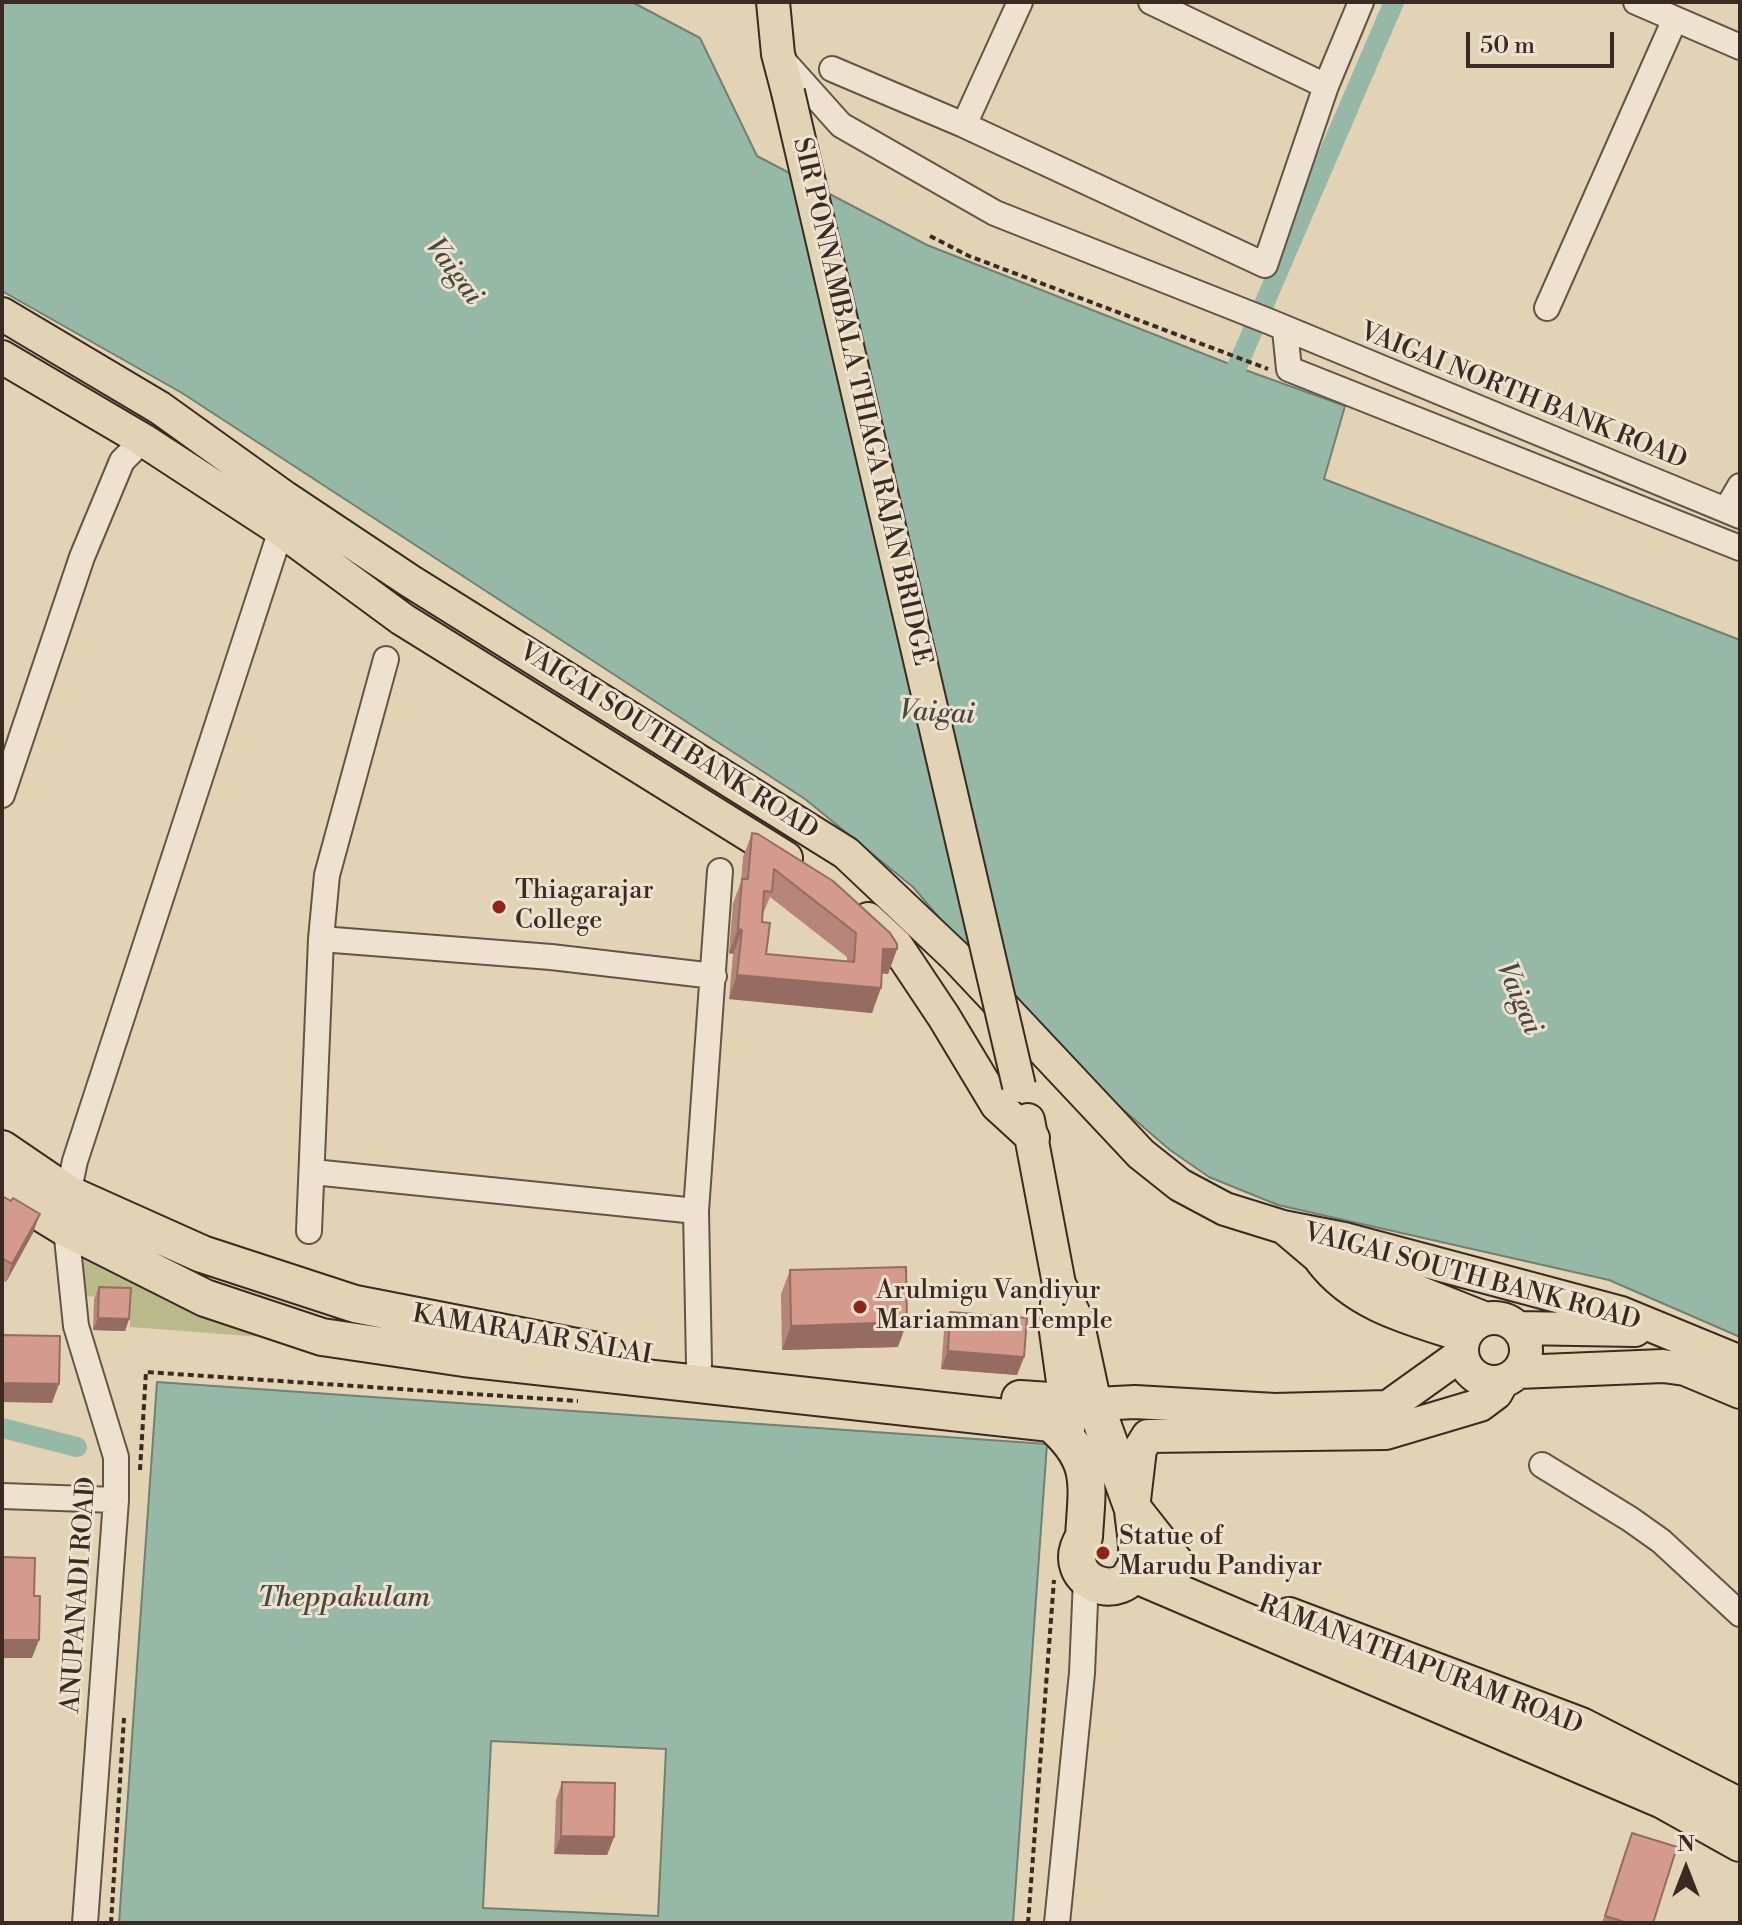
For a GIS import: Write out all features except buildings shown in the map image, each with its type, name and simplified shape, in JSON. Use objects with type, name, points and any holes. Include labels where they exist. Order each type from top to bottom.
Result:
[{"type":"highway","name":"KAMARAJAR SALAI","points":[[2,1149],[67,1211],[205,1298],[322,1337],[464,1358],[1081,1404]]},
{"type":"highway","name":"KAMARAJAR SALAI","points":[[2,1189],[67,1211]]},
{"type":"highway","name":"KAMARAJAR SALAI","points":[[698,1374],[1051,1423],[1072,1440]]},
{"type":"highway","name":"RAMANATHAPURAM ROAD","points":[[1081,1404],[1133,1509],[1177,1565],[1237,1597],[1581,1726],[1740,1807]]},
{"type":"highway","points":[[1070,1577],[1080,1571],[1077,1553],[1084,1537],[1088,1476],[1072,1440]]},
{"type":"highway","points":[[1070,1577],[1101,1587],[1110,1587],[1126,1580],[1134,1559],[1133,1509]]},
{"type":"highway","name":"RAMANATHAPURAM ROAD","points":[[1134,1559],[1663,1800],[1740,1843]]},
{"type":"highway","points":[[1134,1559],[1177,1565]]},
{"type":"main road","name":"SIR PONNAMBALA THIAGA RAJAN BRIDGE","points":[[773,2],[778,54],[1033,1138],[1059,1284],[1055,1324],[1081,1404],[1072,1440]]},
{"type":"main road","name":"VAIGAI SOUTH BANK ROAD","points":[[2,314],[160,408],[284,497],[410,581],[846,853],[955,956],[1141,1154],[1180,1185],[1225,1209],[1283,1227],[1344,1239],[1621,1313],[1740,1362]]},
{"type":"main road","name":"VAIGAI SOUTH BANK ROAD","points":[[2,357],[143,440],[281,530],[402,619],[809,873]]},
{"type":"main road","points":[[846,899],[896,945],[997,1105],[1033,1138]]},
{"type":"main road","name":"VAIGAI SOUTH BANK ROAD","points":[[1283,1227],[1319,1257],[1334,1277],[1370,1303],[1471,1336]]},
{"type":"main road","points":[[1081,1404],[1135,1402],[1275,1410],[1388,1407],[1471,1336],[1503,1319],[1518,1328],[1527,1345],[1527,1355],[1510,1377],[1480,1405],[1386,1433],[1148,1436],[1140,1449],[1133,1509]]},
{"type":"main road","name":"VAIGAI SOUTH BANK ROAD","points":[[1518,1328],[1660,1331]]},
{"type":"main road","points":[[1471,1336],[1469,1370],[1476,1377],[1493,1383],[1510,1377]]},
{"type":"main road","name":"VAIGAI SOUTH BANK ROAD","points":[[1510,1377],[1663,1366],[1685,1369],[1740,1392]]},
{"type":"street","points":[[964,125],[1020,2]]},
{"type":"street","points":[[1151,2],[1326,86]]},
{"type":"street","points":[[832,69],[964,125],[1265,265],[1326,86],[1361,2]]},
{"type":"street","points":[[1636,2],[1740,47]]},
{"type":"street","points":[[1547,308],[1675,19]]},
{"type":"street","name":"VAIGAI NORTH BANK ROAD","points":[[778,54],[841,125],[995,213],[1243,311],[1733,513]]},
{"type":"street","points":[[1276,326],[1289,369],[1740,548]]},
{"type":"street","points":[[2,795],[82,557],[122,461],[143,440]]},
{"type":"street","points":[[1733,513],[1740,486]]},
{"type":"street","name":"ANUPANADI ROAD","points":[[85,1923],[116,1500],[116,1457],[76,1326],[67,1211],[75,1161],[281,530]]},
{"type":"street","points":[[309,1231],[321,939],[327,875],[386,659]]},
{"type":"street","points":[[698,1374],[696,1211],[720,871]]},
{"type":"street","points":[[321,939],[551,957],[714,976]]},
{"type":"street","points":[[313,1172],[696,1211]]},
{"type":"street","points":[[1542,1465],[1661,1541],[1740,1614]]},
{"type":"street","points":[[2,1496],[116,1500]]},
{"type":"street","points":[[1057,1923],[1082,1673],[1070,1577]]},
{"type":"path","points":[[930,236],[969,256],[1258,365]]},
{"type":"path","points":[[139,1482],[146,1372],[588,1401]]},
{"type":"path","points":[[1028,1923],[1070,1577]]},
{"type":"path","points":[[111,1923],[124,1718]]},
{"type":"shaded area","points":[[74,1248],[276,1338],[130,1327],[130,1298],[81,1296]]},
{"type":"water","name":"Vaigai","points":[[2,2],[632,2],[700,38],[757,156],[927,245],[1237,367],[1345,406],[1324,479],[1740,640],[1740,1337],[1609,1280],[1278,1205],[1209,1177],[1170,1150],[1049,1046],[913,887],[805,799],[182,393],[2,291]]},
{"type":"water","name":"Theppakulam","points":[[157,1382],[1047,1444],[1013,1923],[119,1923]],"holes":[[[491,1741],[666,1749],[658,1916],[483,1908]]]},
{"type":"waterway","points":[[1230,393],[1237,367],[1394,2]]},
{"type":"waterway","points":[[2,1428],[77,1447]]},
{"type":"place","name":"Thiagarajar College","points":[[499,907]]},
{"type":"place","name":"Arulmigu Vandiyur Mariamman Temple","points":[[860,1307]]},
{"type":"place","name":"Statue of Marudu Pandiyar","points":[[1103,1553]]}]
